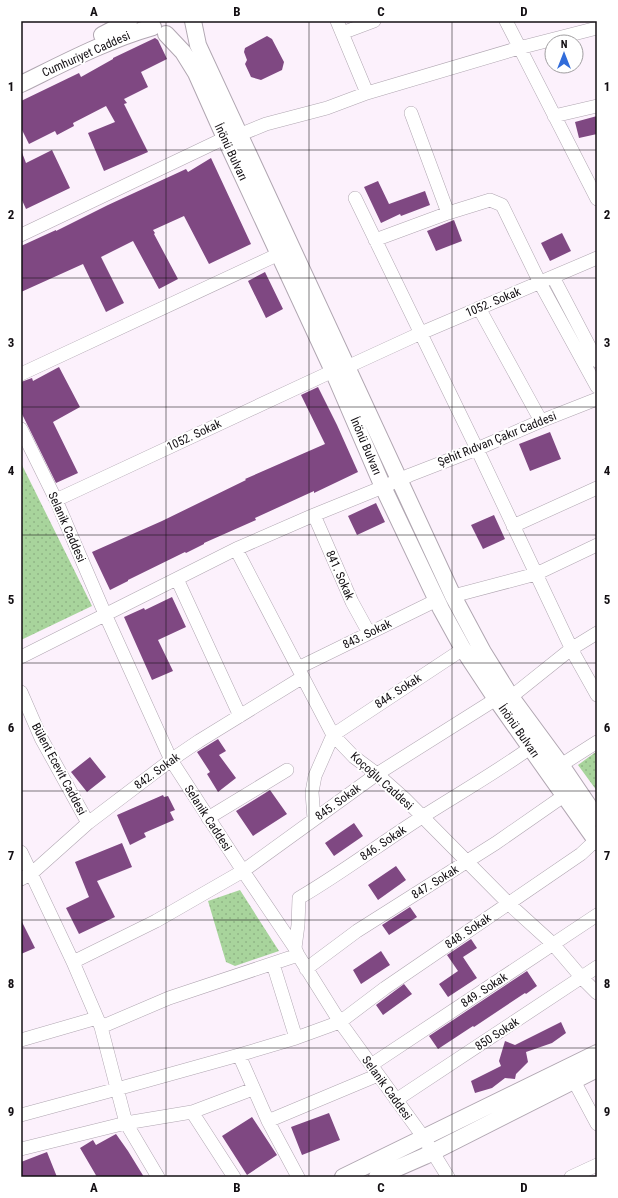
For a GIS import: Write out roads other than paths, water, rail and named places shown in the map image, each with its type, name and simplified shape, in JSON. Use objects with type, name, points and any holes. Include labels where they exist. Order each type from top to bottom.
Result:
[{"type":"main road","name":"Cumhuriyet Caddesi","points":[[21,74],[129,21]]},
{"type":"main road","name":"Cumhuriyet Caddesi","points":[[21,84],[94,49],[134,32],[156,27],[179,32],[192,21]]},
{"type":"main road","name":"İnönü Bulvarı","points":[[192,21],[198,44],[232,137],[279,254],[398,481],[453,596],[483,652],[504,698],[530,748],[565,795],[596,841]]},
{"type":"main road","name":"İnönü Bulvarı","points":[[156,27],[183,52],[232,137],[340,369],[383,487],[437,600],[463,649],[561,764],[597,818]]},
{"type":"main road","points":[[343,1177],[597,1053]]},
{"type":"main road","points":[[377,1177],[433,1152],[597,1069]]},
{"type":"street","points":[[366,93],[340,27],[374,21]]},
{"type":"street","points":[[506,21],[597,199]]},
{"type":"street","points":[[21,235],[232,137],[266,124],[327,108],[366,93],[519,48],[597,28]]},
{"type":"street","points":[[554,116],[597,106]]},
{"type":"street","points":[[411,113],[448,212]]},
{"type":"street","points":[[355,198],[477,449],[571,649],[597,695]]},
{"type":"street","points":[[375,240],[448,212],[490,200],[502,205],[540,283],[597,387]]},
{"type":"street","points":[[21,374],[279,254]]},
{"type":"street","name":"1052. Sokak","points":[[56,500],[340,369],[597,258]]},
{"type":"street","points":[[553,277],[597,361]]},
{"type":"street","points":[[479,308],[541,421]]},
{"type":"street","name":"Şehit Rıdvan Çakır Caddesi","points":[[21,657],[236,549],[410,475],[597,399]]},
{"type":"street","name":"Selanik Caddesi","points":[[21,429],[56,500],[104,614],[171,760],[340,1022],[424,1138],[448,1177]]},
{"type":"street","points":[[513,526],[597,488]]},
{"type":"street","name":"841. Sokak","points":[[314,515],[352,602],[369,633]]},
{"type":"street","points":[[453,596],[536,574],[597,544]]},
{"type":"street","name":"Koçoğlu Caddesi","points":[[236,549],[333,735],[354,757],[378,774],[404,798],[466,862],[553,944],[597,993]]},
{"type":"street","points":[[177,579],[240,716]]},
{"type":"street","name":"843. Sokak","points":[[300,672],[369,633],[437,600]]},
{"type":"street","name":"845. Sokak","points":[[73,962],[156,920],[242,871],[378,774],[504,698],[571,649],[597,633]]},
{"type":"street","name":"844. Sokak","points":[[333,735],[463,649]]},
{"type":"street","name":"842. Sokak","points":[[26,876],[88,823],[171,760],[240,716],[300,672]]},
{"type":"street","name":"Bülent Ecevit Caddesi","points":[[21,692],[42,738],[88,823]]},
{"type":"street","points":[[314,820],[312,792],[315,776],[333,735]]},
{"type":"street","points":[[561,764],[597,742]]},
{"type":"street","name":"846. Sokak","points":[[296,952],[299,898],[323,884],[421,817],[530,748]]},
{"type":"street","points":[[208,818],[287,770]]},
{"type":"street","name":"847. Sokak","points":[[306,969],[357,931],[466,862],[565,795]]},
{"type":"street","name":"848. Sokak","points":[[21,1115],[117,1090],[239,1055],[296,1038],[340,1022],[385,988],[581,854],[596,841]]},
{"type":"street","points":[[21,852],[26,876],[73,962],[99,1022],[126,1123],[158,1177]]},
{"type":"street","name":"849. Sokak","points":[[268,1121],[374,1070],[553,944],[597,916]]},
{"type":"street","points":[[21,1040],[99,1022],[273,964],[296,952]]},
{"type":"street","points":[[273,964],[296,1038]]},
{"type":"street","name":"850 Sokak","points":[[396,1100],[597,967]]},
{"type":"street","points":[[239,1055],[268,1121],[298,1177]]},
{"type":"street","points":[[574,1081],[597,1124]]},
{"type":"street","points":[[21,1149],[126,1123],[192,1112],[253,1089]]},
{"type":"street","points":[[192,1112],[234,1177]]},
{"type":"street","points":[[571,1177],[597,1165]]}]
